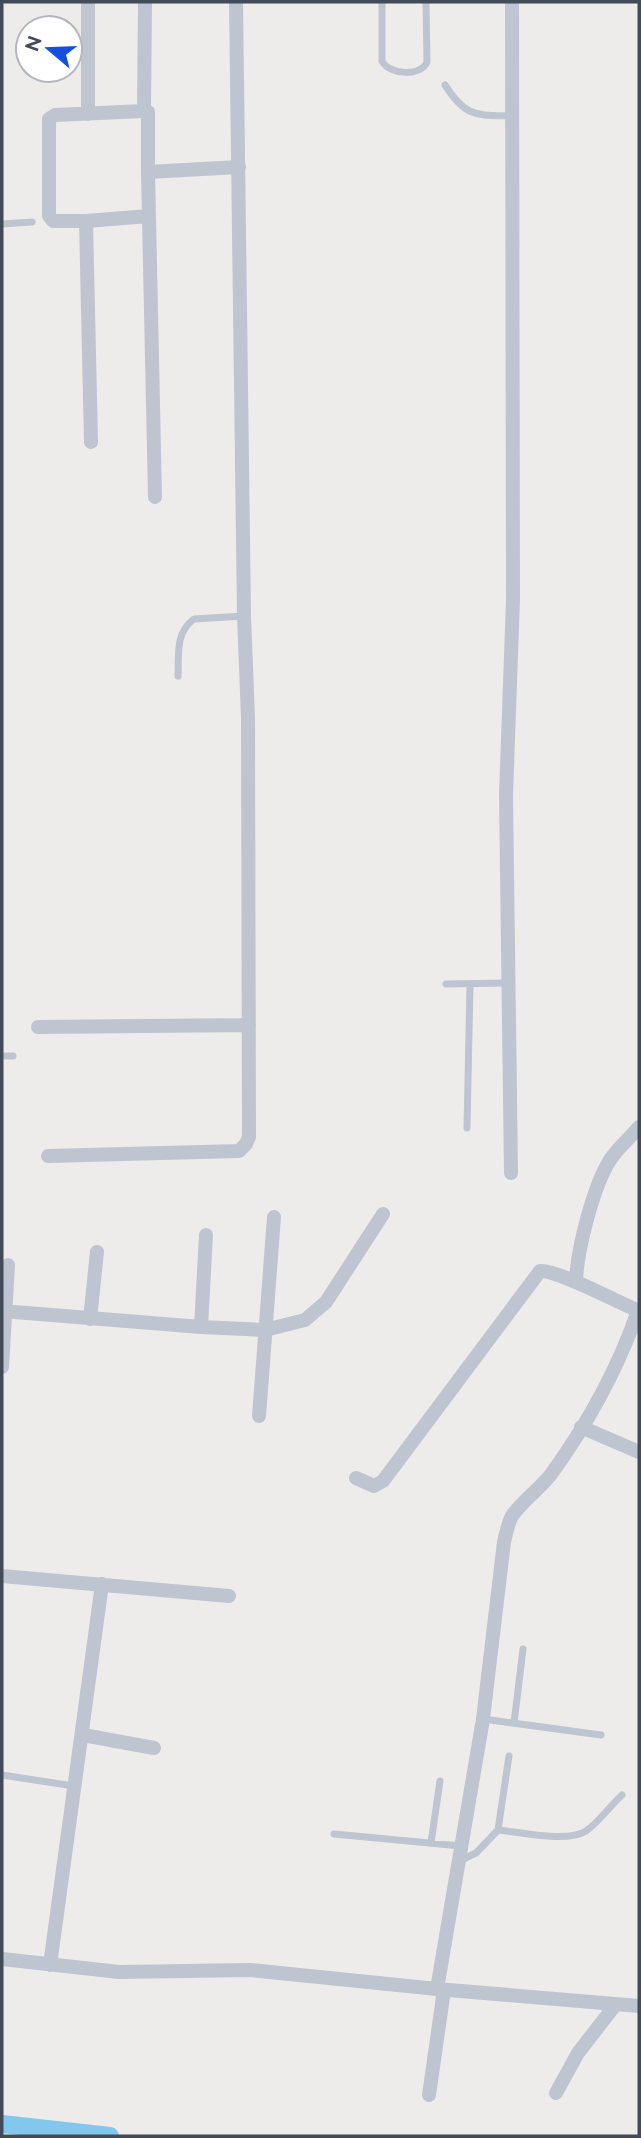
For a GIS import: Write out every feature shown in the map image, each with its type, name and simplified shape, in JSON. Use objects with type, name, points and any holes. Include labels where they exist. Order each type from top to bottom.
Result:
[{"type":"street","points":[[88,2],[89,114]]},
{"type":"street","points":[[144,111],[145,2]]},
{"type":"street","points":[[48,1156],[242,1149],[249,1137],[248,718],[244,616],[236,2]]},
{"type":"street","points":[[511,1173],[506,795],[513,600],[512,2]]},
{"type":"street","points":[[149,216],[86,221],[53,220],[50,216],[49,120],[55,115],[148,112],[155,497]]},
{"type":"street","points":[[148,172],[239,167]]},
{"type":"street","points":[[86,221],[91,442]]},
{"type":"street","points":[[38,1027],[249,1025]]},
{"type":"street","points":[[576,1282],[592,1203],[604,1172],[611,1159],[639,1127]]},
{"type":"street","points":[[4,1311],[265,1330],[305,1320],[326,1302],[383,1214]]},
{"type":"street","points":[[259,1416],[274,1217]]},
{"type":"street","points":[[201,1327],[206,1235]]},
{"type":"street","points":[[90,1319],[97,1251]]},
{"type":"street","points":[[2,1367],[8,1265]]},
{"type":"street","points":[[356,1478],[374,1486],[383,1481],[453,1384],[473,1362],[540,1272],[550,1271],[639,1311],[607,1384],[582,1427],[552,1474],[512,1516],[508,1527],[504,1542],[484,1719],[461,1846],[440,1989],[429,2095]]},
{"type":"street","points":[[582,1427],[639,1452]]},
{"type":"street","points":[[2,1576],[229,1596]]},
{"type":"street","points":[[50,1965],[102,1584]]},
{"type":"street","points":[[83,1735],[154,1748]]},
{"type":"street","points":[[2,1959],[119,1972],[250,1970],[639,2006]]},
{"type":"street","points":[[556,2093],[578,2053],[617,2004]]},
{"type":"lane","points":[[382,2],[384,66],[391,71],[419,71],[427,62],[426,2]]},
{"type":"lane","points":[[446,85],[464,108],[478,116],[513,116]]},
{"type":"lane","points":[[2,224],[32,222]]},
{"type":"lane","points":[[178,676],[179,639],[190,622],[194,619],[244,616]]},
{"type":"lane","points":[[446,984],[507,983]]},
{"type":"lane","points":[[467,1128],[470,984]]},
{"type":"lane","points":[[2,1056],[13,1056]]},
{"type":"lane","points":[[514,1723],[523,1649]]},
{"type":"lane","points":[[484,1719],[601,1735]]},
{"type":"lane","points":[[459,1862],[476,1853],[498,1830],[509,1756]]},
{"type":"lane","points":[[2,1775],[74,1786]]},
{"type":"lane","points":[[431,1843],[440,1781]]},
{"type":"lane","points":[[498,1830],[553,1836],[585,1832],[622,1795]]},
{"type":"lane","points":[[334,1834],[461,1846]]},
{"type":"waterway","points":[[2,2124],[110,2136]]}]
